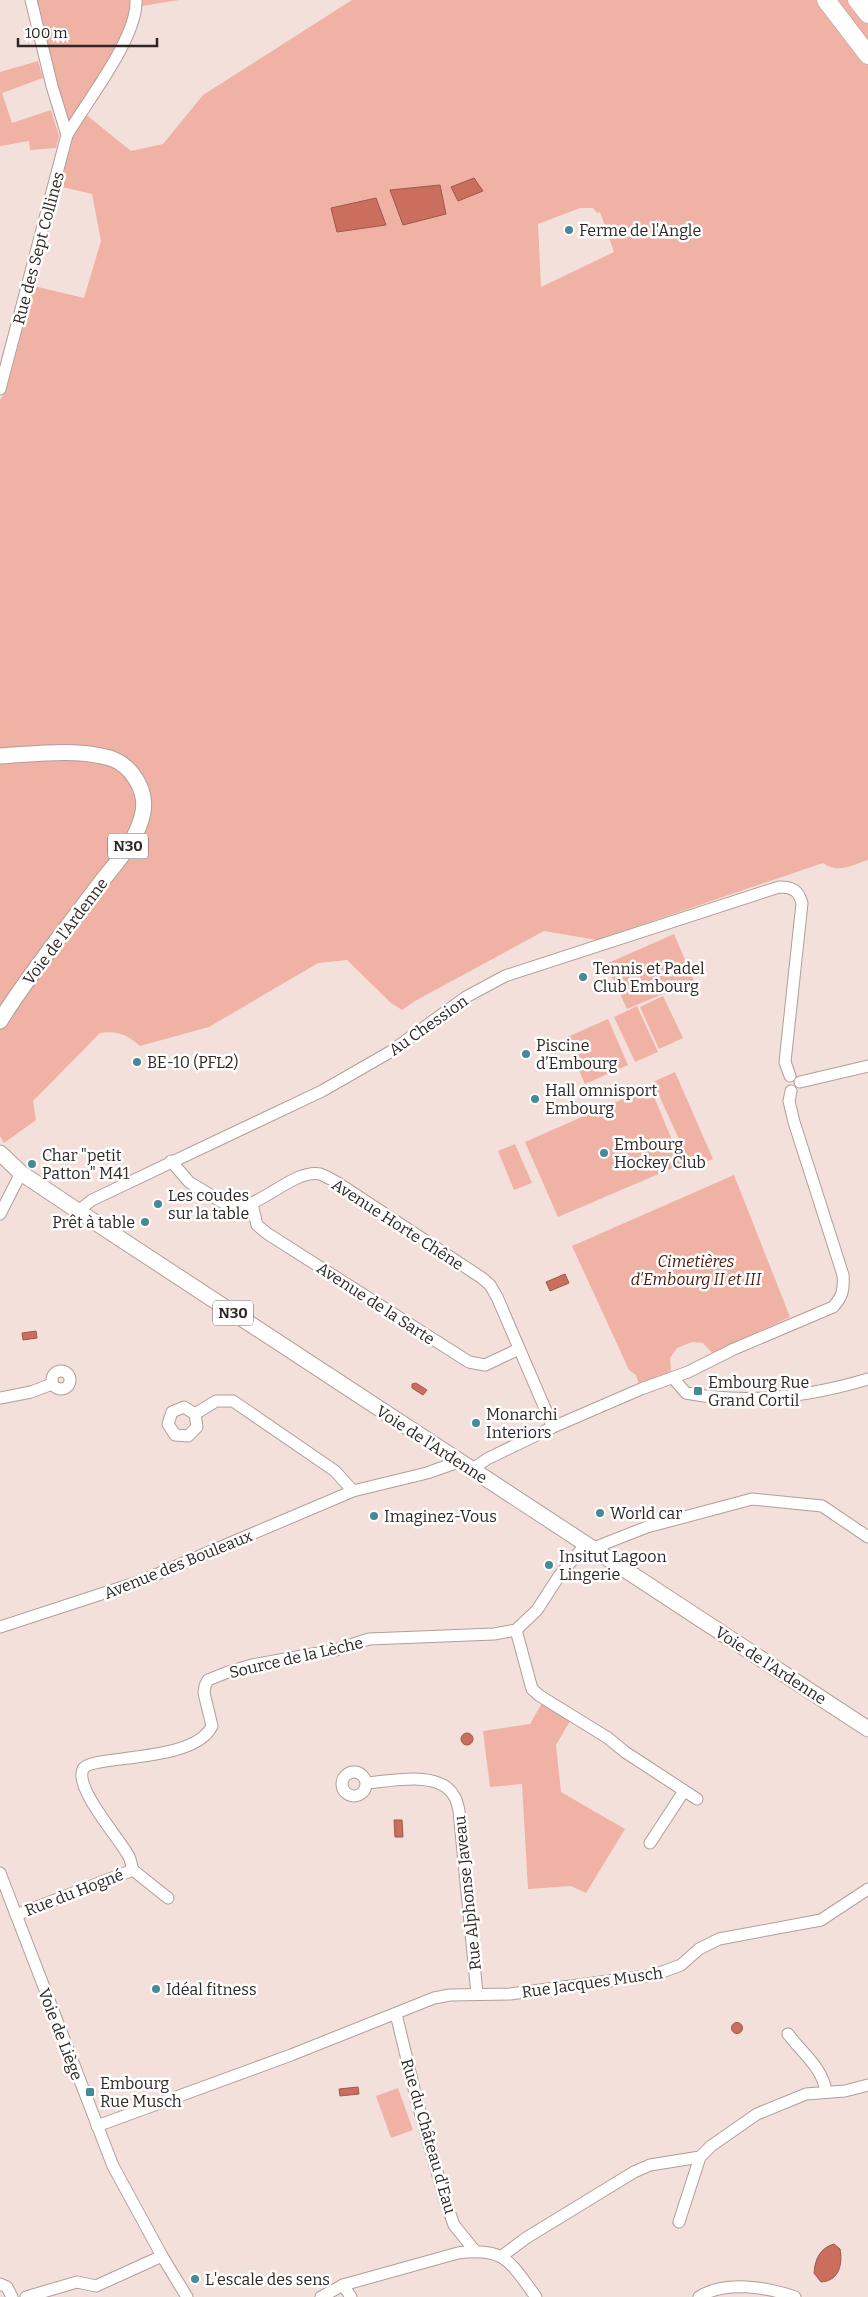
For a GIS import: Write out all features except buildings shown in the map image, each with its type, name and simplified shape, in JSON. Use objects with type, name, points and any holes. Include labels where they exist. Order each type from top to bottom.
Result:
[{"type":"highway","points":[[826,0],[868,55]]},
{"type":"highway","points":[[857,0],[868,14]]},
{"type":"main road","name":"Voie de l'Ardenne","points":[[0,756],[66,753],[91,754],[112,759],[126,768],[136,779],[142,792],[143,810],[139,824],[128,845],[0,1021]]},
{"type":"main road","name":"Voie de l'Ardenne","points":[[0,1153],[21,1173],[78,1211],[868,1729]]},
{"type":"street","points":[[31,0],[52,86],[67,135]]},
{"type":"street","name":"Rue des Sept Collines","points":[[0,389],[67,135],[124,44],[136,8],[136,0]]},
{"type":"street","name":"Au Chession","points":[[78,1211],[92,1200],[330,1086],[390,1052],[466,997],[505,976],[779,888],[790,887],[797,891],[802,903],[802,910],[785,1062],[790,1076]]},
{"type":"street","points":[[800,1082],[868,1066]]},
{"type":"street","points":[[790,1076],[795,1076],[800,1082],[798,1089],[791,1091],[786,1089],[784,1084],[790,1076]]},
{"type":"street","name":"Avenue des Bouleaux","points":[[0,1627],[141,1581],[353,1491],[465,1466],[487,1459],[553,1427],[673,1378],[833,1307],[842,1298],[844,1287],[843,1275],[794,1122],[789,1101],[791,1091]]},
{"type":"street","name":"Avenue Horte Chêne","points":[[171,1161],[189,1182],[232,1208],[252,1204],[298,1178],[319,1174],[338,1183],[490,1285],[553,1427]]},
{"type":"street","points":[[0,1214],[21,1173]]},
{"type":"street","name":"Avenue de la Sarte","points":[[252,1204],[257,1224],[268,1234],[468,1362],[485,1365],[519,1349]]},
{"type":"street","points":[[673,1378],[686,1392],[731,1399],[778,1398],[830,1390],[868,1379]]},
{"type":"street","points":[[0,1398],[31,1392],[52,1384]]},
{"type":"street","points":[[195,1414],[216,1401],[233,1401],[335,1470],[353,1491]]},
{"type":"street","points":[[697,1799],[532,1689],[516,1630],[537,1610],[564,1568],[588,1547],[647,1527],[752,1499],[822,1506],[868,1537]]},
{"type":"street","name":"Source de la Lèche","points":[[82,1771],[86,1765],[96,1762],[146,1758],[202,1739],[209,1733],[212,1726],[204,1693],[205,1686],[208,1680],[228,1672],[252,1665],[335,1650],[369,1639],[494,1634],[516,1630]]},
{"type":"street","name":"Rue du Hogné","points":[[82,1771],[82,1782],[88,1794],[129,1856],[132,1870],[168,1898]]},
{"type":"street","name":"Rue Alphonse Javeau","points":[[367,1783],[430,1779],[441,1782],[454,1796],[459,1811],[477,1994]]},
{"type":"street","points":[[650,1843],[684,1791]]},
{"type":"street","name":"Rue du Hogné","points":[[16,1915],[132,1870]]},
{"type":"street","name":"Voie de Liège","points":[[0,1873],[113,2166],[162,2256],[187,2297]]},
{"type":"street","name":"Rue Jacques Musch","points":[[97,2126],[291,2055],[357,2023],[396,2014],[434,1998],[477,1994],[510,1994],[654,1976],[681,1964],[699,1949],[719,1939],[821,1920],[868,1889]]},
{"type":"street","name":"Rue du Château d'Eau","points":[[396,2014],[417,2101],[445,2200],[454,2225],[475,2251]]},
{"type":"street","points":[[788,2034],[820,2072],[826,2091]]},
{"type":"street","points":[[679,2222],[700,2157],[711,2146],[758,2114],[806,2094],[826,2091],[845,2092],[868,2085]]},
{"type":"street","points":[[502,2256],[526,2238],[634,2172],[650,2165],[700,2157]]},
{"type":"street","points":[[321,2297],[343,2285],[458,2253],[475,2251],[502,2256],[508,2260],[536,2297]]},
{"type":"street","points":[[26,2297],[76,2282],[96,2286],[162,2256]]},
{"type":"street","points":[[0,2284],[6,2287],[12,2297]]},
{"type":"street","points":[[343,2285],[351,2297]]},
{"type":"street","points":[[699,2297],[708,2291],[724,2288],[762,2289],[795,2297]]},
{"type":"green space","points":[[34,0],[132,0],[133,4],[121,41],[79,109],[131,151],[163,144],[203,95],[352,0],[868,0],[868,860],[840,868],[834,868],[823,863],[597,940],[544,931],[415,1001],[402,1010],[391,1003],[347,960],[318,963],[209,1027],[140,1046],[122,1034],[112,1032],[100,1033],[33,1101],[36,1120],[4,1143],[0,1136],[0,400],[6,391],[34,286],[84,298],[101,241],[92,194],[58,186],[72,135],[53,79]],"holes":[[[580,208],[593,208],[597,213],[600,212],[614,252],[541,287],[538,224]]]},
{"type":"green space","points":[[140,0],[179,0],[142,6]]},
{"type":"green space","points":[[38,61],[43,78],[2,93],[12,123],[51,110],[59,136],[56,148],[30,150],[29,141],[0,146],[0,72]]},
{"type":"green space","points":[[674,934],[694,981],[627,1009],[606,964]]},
{"type":"green space","points":[[663,996],[683,1038],[659,1049],[640,1007]]},
{"type":"green space","points":[[637,1006],[658,1052],[635,1062],[614,1017]]},
{"type":"green space","points":[[608,1019],[628,1065],[585,1084],[565,1038]]},
{"type":"green space","points":[[675,1072],[713,1159],[692,1168],[653,1082]]},
{"type":"green space","name":"Embourg Hockey Club","points":[[650,1087],[682,1164],[558,1217],[525,1142]]},
{"type":"green space","points":[[515,1144],[532,1183],[514,1190],[498,1151]]},
{"type":"green space","name":"Cimetières d'Embourg II et III","points":[[734,1175],[790,1317],[712,1353],[703,1343],[692,1342],[677,1348],[670,1358],[671,1371],[639,1384],[636,1375],[629,1370],[572,1246]]},
{"type":"green space","points":[[542,1703],[570,1721],[556,1745],[561,1792],[625,1829],[586,1893],[571,1886],[528,1889],[522,1784],[490,1787],[483,1731],[530,1724]]},
{"type":"green space","points":[[398,2088],[413,2130],[391,2138],[376,2096]]},
{"type":"shaded area","points":[[474,178],[483,191],[458,201],[451,187]]},
{"type":"shaded area","points":[[440,185],[446,214],[403,225],[390,190]]},
{"type":"shaded area","points":[[376,198],[386,225],[337,232],[331,208]]},
{"type":"shaded area","points":[[565,1274],[569,1283],[550,1291],[546,1282]]},
{"type":"shaded area","points":[[36,1331],[37,1338],[23,1340],[22,1333]]},
{"type":"shaded area","points":[[416,1383],[427,1390],[423,1395],[412,1388],[412,1384]]},
{"type":"shaded area","points":[[467,1733],[473,1739],[467,1745],[461,1739]]},
{"type":"shaded area","points":[[394,1820],[402,1820],[403,1837],[395,1837]]},
{"type":"shaded area","points":[[735,2023],[739,2023],[742,2028],[741,2032],[735,2033],[732,2030],[732,2026]]},
{"type":"shaded area","points":[[358,2087],[359,2094],[340,2096],[339,2089]]},
{"type":"shaded area","points":[[834,2244],[840,2249],[840,2266],[832,2279],[821,2282],[814,2273],[817,2259],[825,2248]]},
{"type":"place","name":"Ferme de l'Angle","points":[[569,230]]},
{"type":"place","name":"Tennis et Padel Club Embourg","points":[[583,977]]},
{"type":"place","name":"Piscine d’Embourg","points":[[526,1054]]},
{"type":"place","name":"BE-10 (PFL2)","points":[[137,1062]]},
{"type":"place","name":"Hall omnisport Embourg","points":[[535,1099]]},
{"type":"place","name":"Embourg Hockey Club","points":[[604,1153]]},
{"type":"place","name":"Char \"petit Patton\" M41","points":[[32,1164]]},
{"type":"place","name":"Les coudes sur la table","points":[[158,1204]]},
{"type":"place","name":"Prêt à table","points":[[145,1222]]},
{"type":"place","name":"Embourg Rue Grand Cortil","points":[[698,1391]]},
{"type":"place","name":"Monarchi Interiors","points":[[476,1423]]},
{"type":"place","name":"World car","points":[[600,1513]]},
{"type":"place","name":"Imaginez-Vous","points":[[374,1516]]},
{"type":"place","name":"Insitut Lagoon Lingerie","points":[[549,1565]]},
{"type":"place","name":"Idéal fitness","points":[[156,1989]]},
{"type":"place","name":"Embourg Rue Musch","points":[[90,2092]]},
{"type":"place","name":"L'escale des sens","points":[[195,2279]]}]
